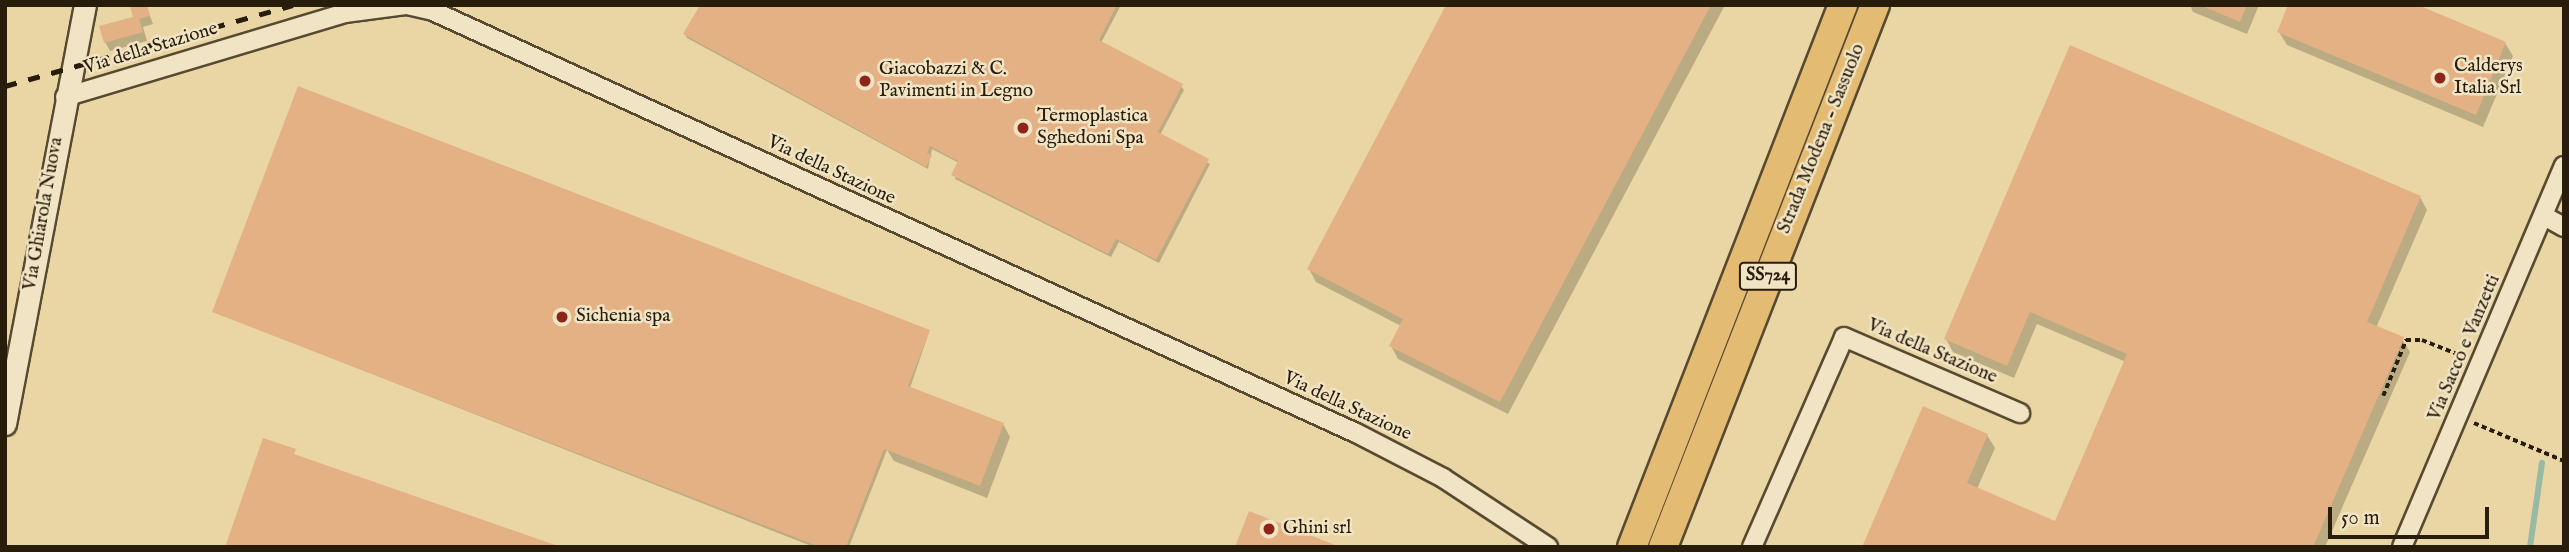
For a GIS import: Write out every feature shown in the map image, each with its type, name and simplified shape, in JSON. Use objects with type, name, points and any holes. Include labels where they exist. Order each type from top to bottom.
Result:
[{"type":"highway","name":"Strada Modena - Sassuolo","points":[[1632,547],[1843,5]]},
{"type":"highway","name":"Strada Modena - Sassuolo","points":[[1663,547],[1875,5]]},
{"type":"street","name":"Via Ghiarola Nuova","points":[[5,424],[65,97],[85,5]]},
{"type":"street","name":"Via della Stazione","points":[[65,97],[345,13],[407,5],[433,11],[1356,433],[1443,478],[1548,547]]},
{"type":"street","name":"Via Sacco e Vanzetti","points":[[2402,547],[2564,166]]},
{"type":"street","points":[[2544,216],[2564,227]]},
{"type":"street","name":"Via della Stazione","points":[[1752,547],[1844,337],[2020,413]]},
{"type":"path","points":[[2383,396],[2406,340],[2422,340],[2462,356]]},
{"type":"path","points":[[2472,422],[2564,461]]},
{"type":"building","points":[[147,5],[150,16],[139,19],[143,32],[104,43],[99,26],[133,17],[130,7]]},
{"type":"building","points":[[700,5],[1117,5],[1099,40],[1183,84],[1158,132],[1209,159],[1156,260],[1116,239],[1108,254],[951,175],[958,161],[930,146],[927,153],[932,155],[926,167],[683,34]]},
{"type":"building","points":[[1446,5],[1711,5],[1500,402],[1389,346],[1403,319],[1307,269]]},
{"type":"building","points":[[2200,5],[2247,5],[2240,22]]},
{"type":"building","name":"Calderys Italia Srl","points":[[2288,5],[2418,5],[2506,42],[2476,115],[2277,32]]},
{"type":"building","points":[[2070,45],[2421,196],[2367,322],[2404,337],[2313,547],[1862,547],[1923,406],[1988,434],[1967,483],[2055,521],[2127,354],[2030,312],[2007,366],[1944,339]]},
{"type":"building","name":"Sichenia spa","points":[[298,86],[930,330],[908,386],[1004,423],[980,486],[884,449],[846,547],[820,547],[212,312]]},
{"type":"building","points":[[263,438],[296,449],[294,454],[561,547],[225,547]]},
{"type":"building","name":"Ghini srl","points":[[1249,511],[1340,547],[1235,547]]},
{"type":"waterway","points":[[2530,547],[2542,463]]},
{"type":"railway","points":[[5,86],[293,5]]},
{"type":"place","name":"Calderys Italia Srl","points":[[2440,78]]},
{"type":"place","name":"Giacobazzi & C. Pavimenti in Legno","points":[[865,81]]},
{"type":"place","name":"Termoplastica Sghedoni Spa","points":[[1023,128]]},
{"type":"place","name":"Sichenia spa","points":[[562,317]]},
{"type":"place","name":"Ghini srl","points":[[1269,529]]}]
